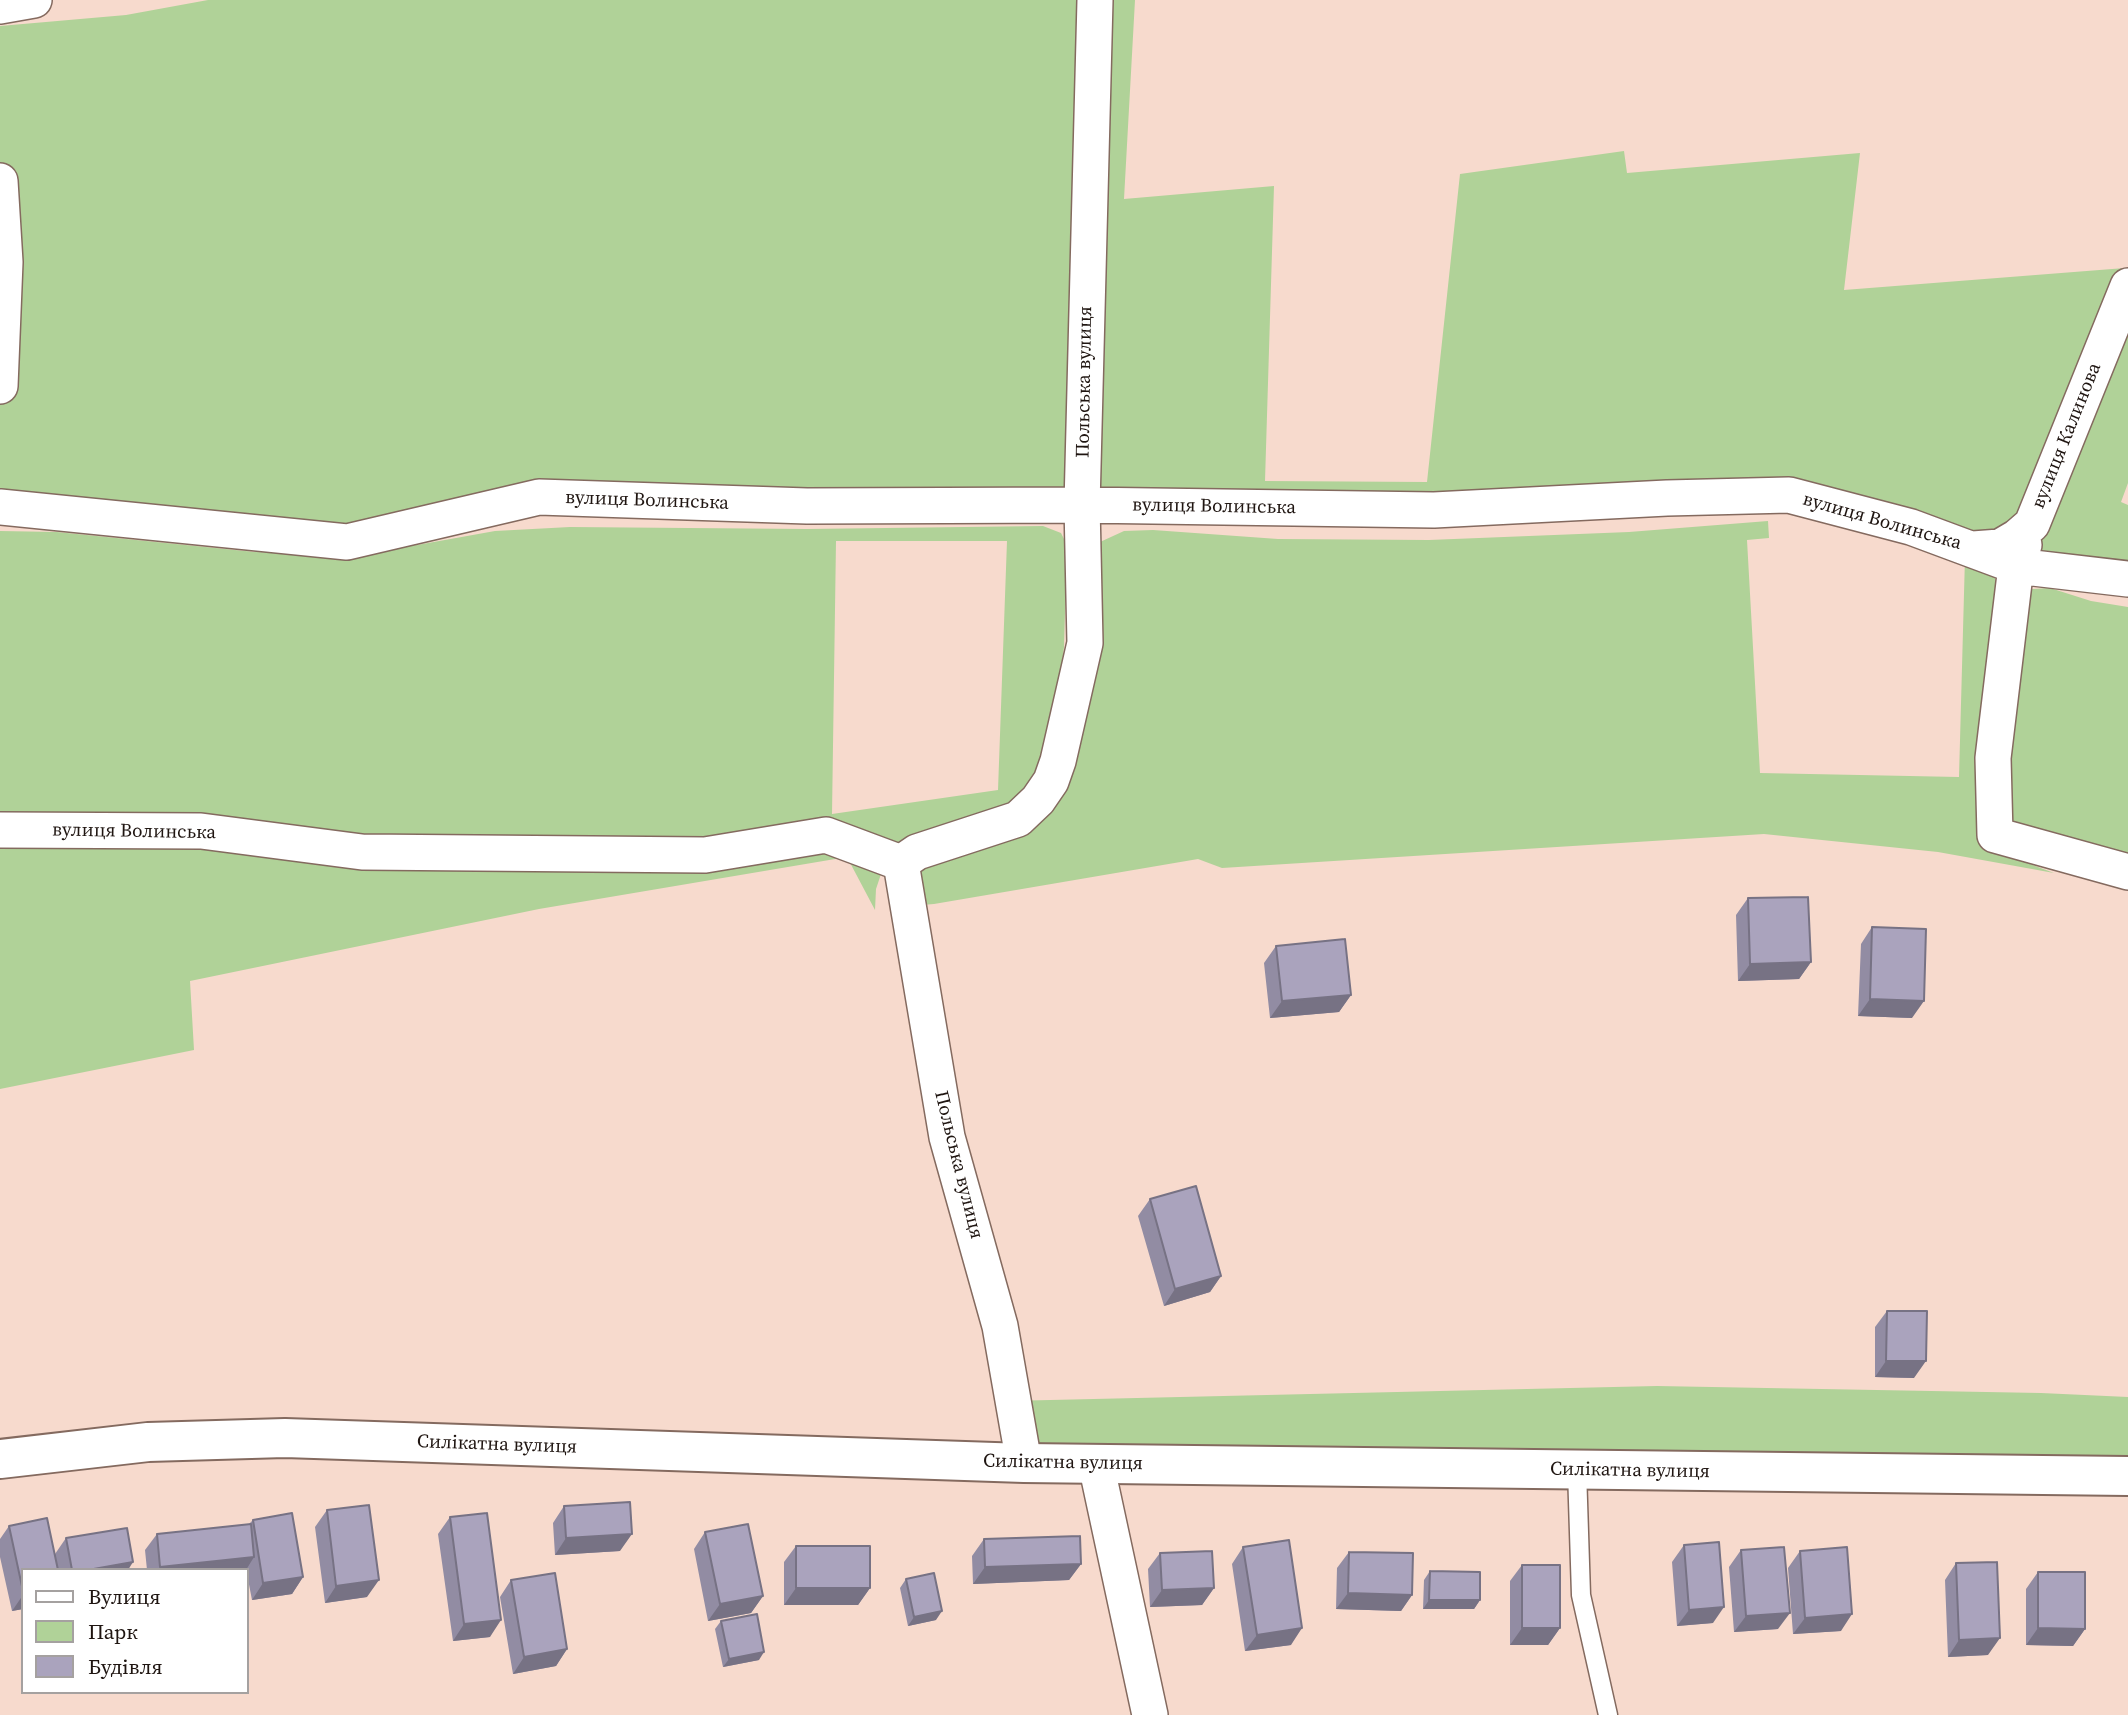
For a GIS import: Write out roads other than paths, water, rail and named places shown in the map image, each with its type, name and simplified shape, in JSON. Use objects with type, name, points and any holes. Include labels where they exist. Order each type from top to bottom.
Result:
[{"type":"street","points":[[0,6],[34,0]]},
{"type":"street","name":"Польська вулиця","points":[[1024,1464],[1000,1326],[947,1137],[901,863],[916,852],[1018,818],[1038,800],[1051,781],[1058,761],[1085,643],[1082,505],[1095,0]]},
{"type":"street","points":[[0,181],[5,262],[0,386]]},
{"type":"street","name":"вулиця Калинова","points":[[1973,549],[2000,547],[2032,524],[2128,286]]},
{"type":"street","name":"вулиця Волинська","points":[[0,507],[346,541],[539,497],[807,506],[1082,505],[1434,510],[1667,498],[1789,495],[1911,527],[2015,566],[2128,579]]},
{"type":"street","points":[[2032,524],[2015,566],[1993,758],[1995,835],[2128,872]]},
{"type":"street","name":"вулиця Волинська","points":[[0,830],[201,831],[362,852],[705,855],[826,835],[901,863]]},
{"type":"street","name":"Силікатна вулиця","points":[[0,1459],[148,1442],[285,1438],[1024,1464],[2128,1476]]},
{"type":"street","points":[[1096,1464],[1150,1715]]},
{"type":"lane","points":[[1577,1470],[1581,1595],[1608,1715]]}]
